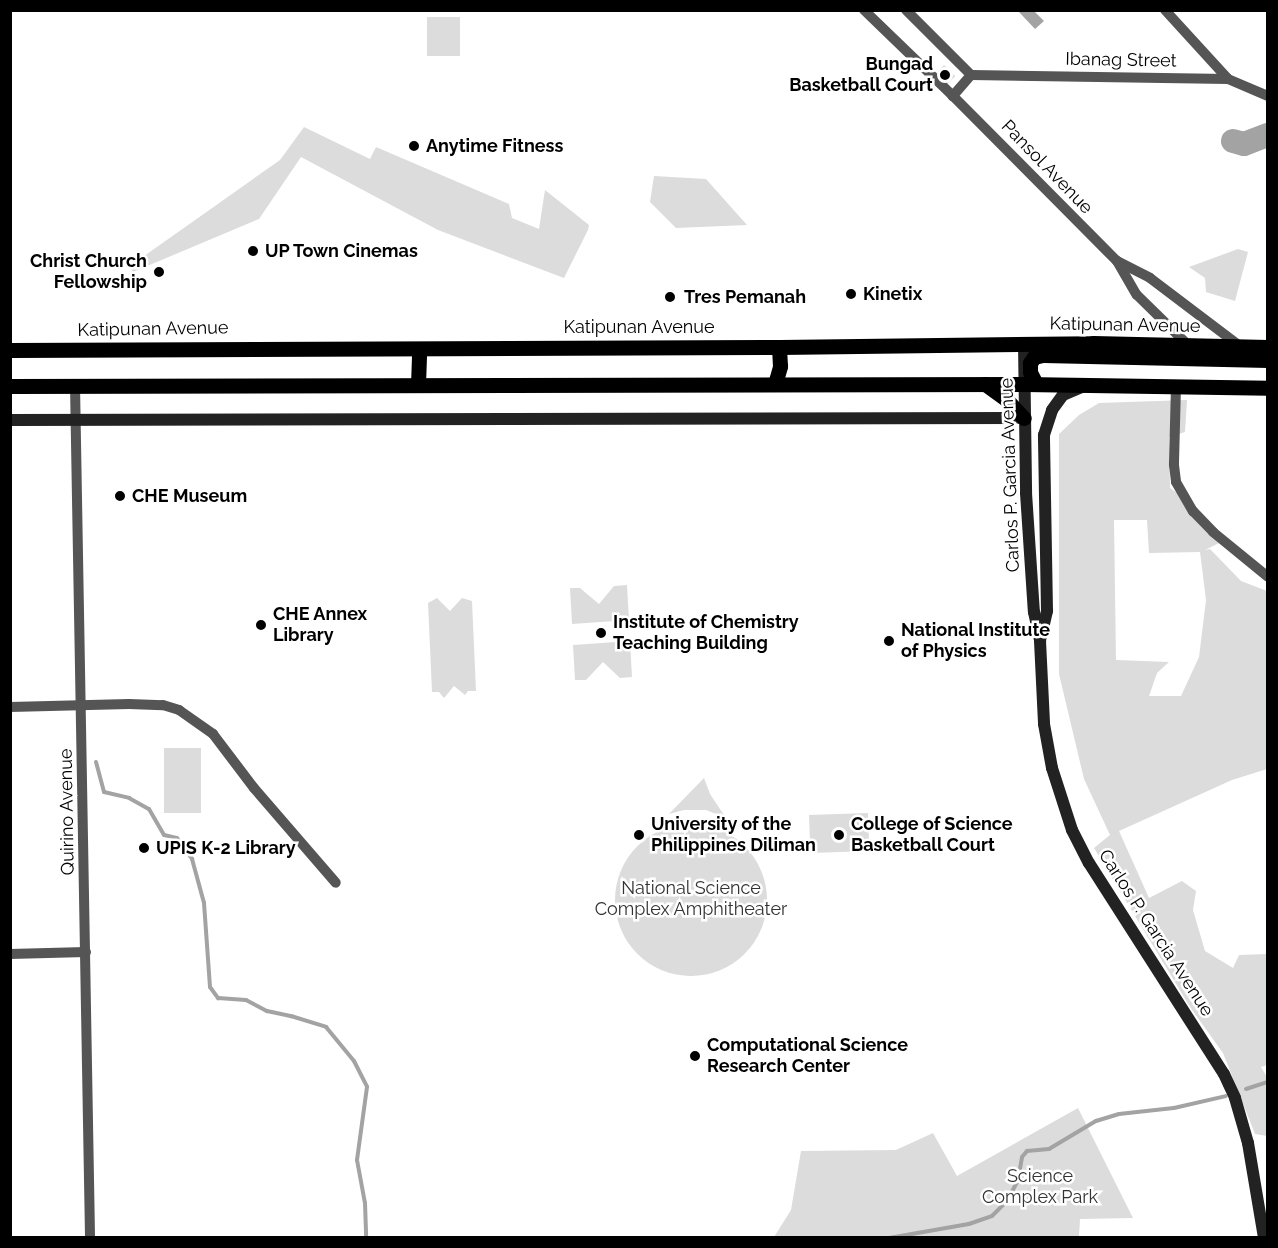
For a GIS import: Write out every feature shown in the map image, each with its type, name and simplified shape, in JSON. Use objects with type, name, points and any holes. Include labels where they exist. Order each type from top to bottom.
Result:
[{"type":"main road","name":"Katipunan Avenue","points":[[10,350],[779,347],[1024,343],[1268,347]]},
{"type":"main road","name":"Carlos P. Garcia Avenue","points":[[1024,343],[1030,384],[1024,418],[1028,524],[1034,612],[1040,641],[1044,724],[1052,768],[1072,830],[1103,889],[1224,1074],[1235,1098],[1264,1208],[1264,1238]]},
{"type":"main road","points":[[775,384],[780,366],[779,347]]},
{"type":"main road","points":[[422,385],[423,348]]},
{"type":"main road","points":[[1030,384],[1030,363],[1034,357],[1043,355],[1268,360]]},
{"type":"main road","points":[[985,384],[1006,399],[1024,418]]},
{"type":"main road","name":"Carlos P. Garcia Avenue","points":[[1040,641],[1047,611],[1044,435],[1052,410],[1064,395],[1087,384]]},
{"type":"main road","points":[[10,386],[1087,384],[1268,388]]},
{"type":"main road","points":[[10,420],[1024,418]]},
{"type":"street","name":"Pansol Avenue","points":[[864,10],[1117,261],[1137,295],[1189,346]]},
{"type":"street","points":[[906,10],[971,75],[953,96]]},
{"type":"street","points":[[1165,10],[1228,79]]},
{"type":"street","name":"Ibanag Street","points":[[971,75],[1228,79],[1268,96]]},
{"type":"street","name":"Pansol Avenue","points":[[1117,261],[1150,279],[1240,346]]},
{"type":"street","name":"Quirino Avenue","points":[[75,385],[90,1238]]},
{"type":"street","points":[[1176,386],[1174,465],[1176,483],[1193,511],[1213,532],[1268,577]]},
{"type":"street","points":[[10,707],[163,705],[188,716],[213,734],[254,789],[336,883]]},
{"type":"street","points":[[10,954],[86,952]]},
{"type":"green space","points":[[427,17],[460,17],[460,56],[427,56]]},
{"type":"green space","name":"Bungad Basketball Court","points":[[944,65],[955,76],[948,84],[936,73]]},
{"type":"green space","points":[[304,127],[370,159],[376,147],[509,204],[512,218],[539,229],[545,190],[589,225],[588,230],[564,278],[438,230],[301,157],[259,219],[133,272],[130,266],[280,160]]},
{"type":"green space","points":[[654,176],[706,179],[747,225],[676,228],[650,202]]},
{"type":"green space","points":[[1238,249],[1248,252],[1235,301],[1206,292],[1205,278],[1189,267]]},
{"type":"green space","points":[[1187,400],[1185,432],[1169,437],[1170,488],[1194,505],[1219,543],[1205,550],[1210,549],[1241,581],[1267,591],[1267,769],[1232,780],[1119,831],[1149,898],[1182,881],[1196,891],[1193,910],[1205,951],[1233,968],[1239,955],[1267,954],[1267,1065],[1261,1067],[1267,1077],[1267,1136],[1255,1134],[1223,1053],[1190,1007],[1094,848],[1110,835],[1084,779],[1059,674],[1059,434],[1079,415],[1099,403]],"holes":[[[1114,520],[1147,520],[1149,553],[1200,552],[1206,600],[1199,657],[1181,696],[1149,696],[1157,673],[1169,662],[1116,660]]]},
{"type":"green space","points":[[627,585],[629,620],[572,624],[570,588],[580,588],[599,604],[614,586]]},
{"type":"green space","points":[[437,598],[450,611],[462,598],[472,601],[476,691],[468,691],[465,695],[454,686],[444,698],[439,692],[432,692],[428,603]]},
{"type":"green space","points":[[630,641],[632,677],[620,678],[603,662],[586,680],[575,680],[573,645]]},
{"type":"green space","points":[[164,748],[201,748],[201,813],[164,813]]},
{"type":"green space","points":[[704,778],[710,794],[726,818],[706,810],[684,810],[669,814]]},
{"type":"green space","name":"College of Science Basketball Court","points":[[868,813],[869,851],[810,853],[809,815]]},
{"type":"green space","name":"National Science Complex Amphitheater","points":[[691,824],[706,825],[720,830],[745,846],[761,871],[766,885],[766,915],[761,929],[745,954],[720,970],[706,975],[691,976],[676,975],[662,970],[637,954],[621,929],[616,915],[615,900],[616,885],[621,871],[637,846],[662,830],[676,825]]},
{"type":"green space","name":"Science Complex Park","points":[[1078,1108],[1133,1218],[1080,1219],[1079,1237],[774,1237],[791,1210],[801,1151],[896,1150],[933,1133],[957,1176]]},
{"type":"shaded area","points":[[1020,11],[1034,11],[1044,21],[1035,29]]},
{"type":"waterway","points":[[1233,141],[1244,144],[1268,135]]},
{"type":"waterway","points":[[96,762],[104,792],[129,798],[149,809],[164,835],[177,838],[192,859],[204,903],[210,987],[218,998],[246,1000],[267,1011],[326,1027],[354,1061],[367,1087],[357,1160],[365,1203],[366,1238]]},
{"type":"waterway","points":[[1246,1089],[1268,1082]]},
{"type":"waterway","points":[[889,1238],[969,1224],[992,1216],[1007,1201],[1018,1180],[1022,1157],[1027,1151],[1049,1149],[1096,1121],[1119,1114],[1174,1108],[1226,1096]]},
{"type":"place","name":"Bungad Basketball Court","points":[[945,75]]},
{"type":"place","name":"Anytime Fitness","points":[[414,146]]},
{"type":"place","name":"UP Town Cinemas","points":[[253,251]]},
{"type":"place","name":"Christ Church Fellowship","points":[[159,272]]},
{"type":"place","name":"Kinetix","points":[[851,294]]},
{"type":"place","name":"Tres Pemanah","points":[[670,297]]},
{"type":"place","name":"CHE Museum","points":[[120,496]]},
{"type":"place","name":"CHE Annex Library","points":[[261,625]]},
{"type":"place","name":"Institute of Chemistry Teaching Building","points":[[601,633]]},
{"type":"place","name":"National Institute of Physics","points":[[889,641]]},
{"type":"place","name":"University of the Philippines Diliman","points":[[639,835]]},
{"type":"place","name":"College of Science Basketball Court","points":[[839,835]]},
{"type":"place","name":"UPIS K-2 Library","points":[[144,848]]},
{"type":"place","name":"Computational Science Research Center","points":[[695,1056]]}]
